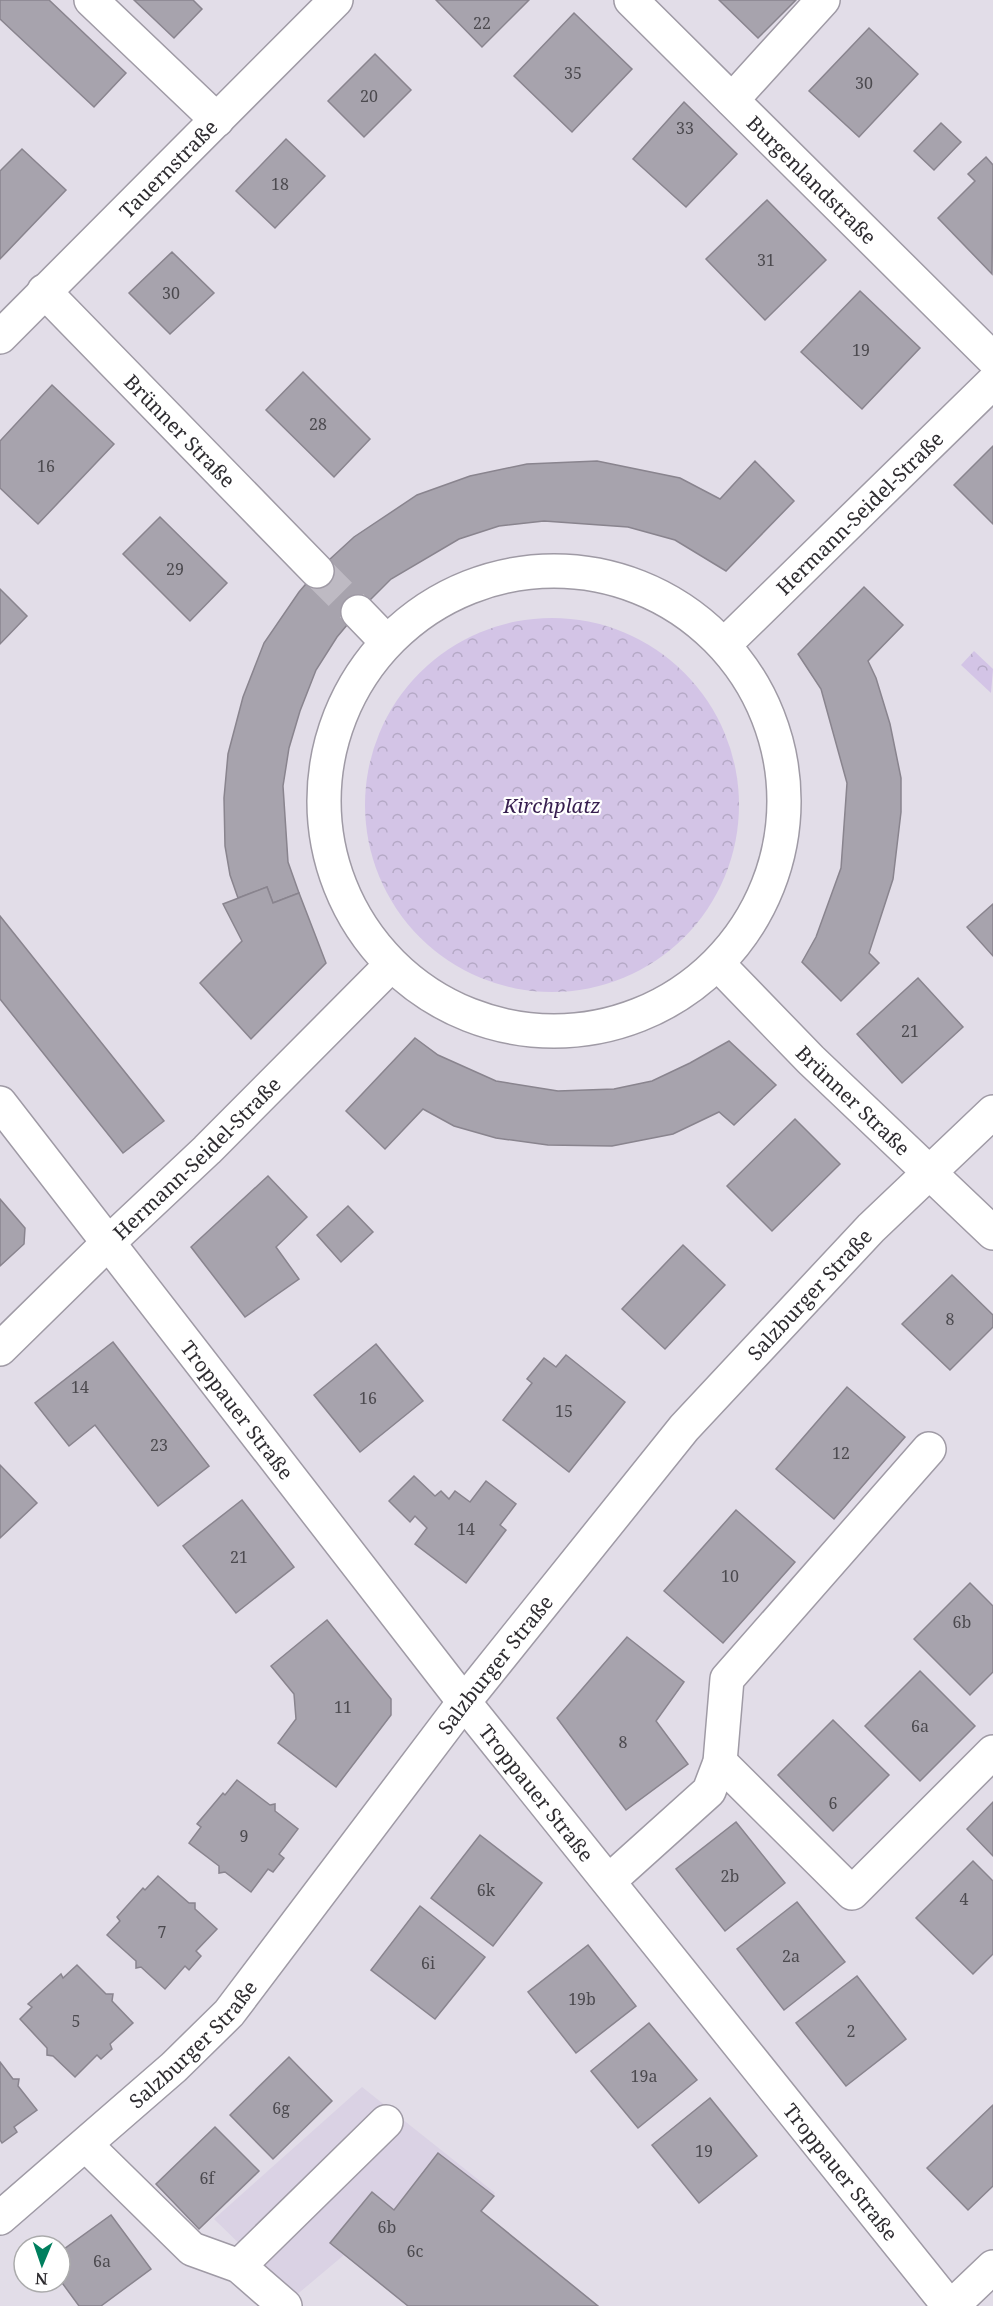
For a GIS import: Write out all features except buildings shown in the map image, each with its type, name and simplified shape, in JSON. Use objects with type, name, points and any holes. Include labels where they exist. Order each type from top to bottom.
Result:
[{"type":"street","points":[[91,0],[217,120]]},
{"type":"street","name":"Tauernstraße","points":[[0,337],[336,0]]},
{"type":"street","name":"Burgenlandstraße","points":[[631,0],[993,358]]},
{"type":"street","points":[[732,100],[823,0]]},
{"type":"street","name":"Brünner Straße","points":[[44,291],[317,571]]},
{"type":"street","name":"Hermann-Seidel-Straße","points":[[725,644],[993,382]]},
{"type":"street","points":[[519,572],[594,573],[665,598],[725,644],[764,703],[783,770],[782,841],[760,907],[718,964],[660,1006],[591,1029],[518,1029],[449,1007],[391,965],[348,907],[325,839],[324,768],[345,699],[386,641],[447,596],[519,572]]},
{"type":"street","points":[[358,612],[386,641]]},
{"type":"street","name":"Brünner Straße","points":[[718,964],[811,1060],[993,1233]]},
{"type":"street","name":"Hermann-Seidel-Straße","points":[[0,1349],[207,1150],[391,965]]},
{"type":"street","name":"Troppauer Straße","points":[[0,1103],[464,1702],[951,2306]]},
{"type":"street","name":"Salzburger Straße","points":[[0,2218],[174,2067],[229,2013],[464,1702],[684,1428],[872,1228],[993,1112]]},
{"type":"street","points":[[609,1881],[709,1791],[720,1762],[727,1679],[929,1449]]},
{"type":"street","points":[[720,1762],[852,1893],[993,1752]]},
{"type":"street","points":[[239,2266],[386,2122]]},
{"type":"street","points":[[86,2145],[192,2249],[239,2266],[285,2306]]},
{"type":"street","points":[[951,2306],[993,2266]]},
{"type":"shaded area","points":[[362,2087],[495,2193],[482,2212],[598,2306],[408,2306],[344,2255],[294,2297],[214,2219]]},
{"type":"green space","name":"Kirchplatz","points":[[552,618],[588,622],[640,640],[684,673],[717,717],[735,769],[739,805],[735,841],[717,893],[684,937],[640,970],[588,988],[552,992],[516,988],[464,970],[420,937],[387,893],[369,841],[365,805],[369,769],[387,717],[420,673],[464,640],[516,622]]},
{"type":"green space","points":[[974,651],[993,669],[991,693],[961,665]]},
{"type":"tunnel","points":[[317,571],[358,612]]}]
